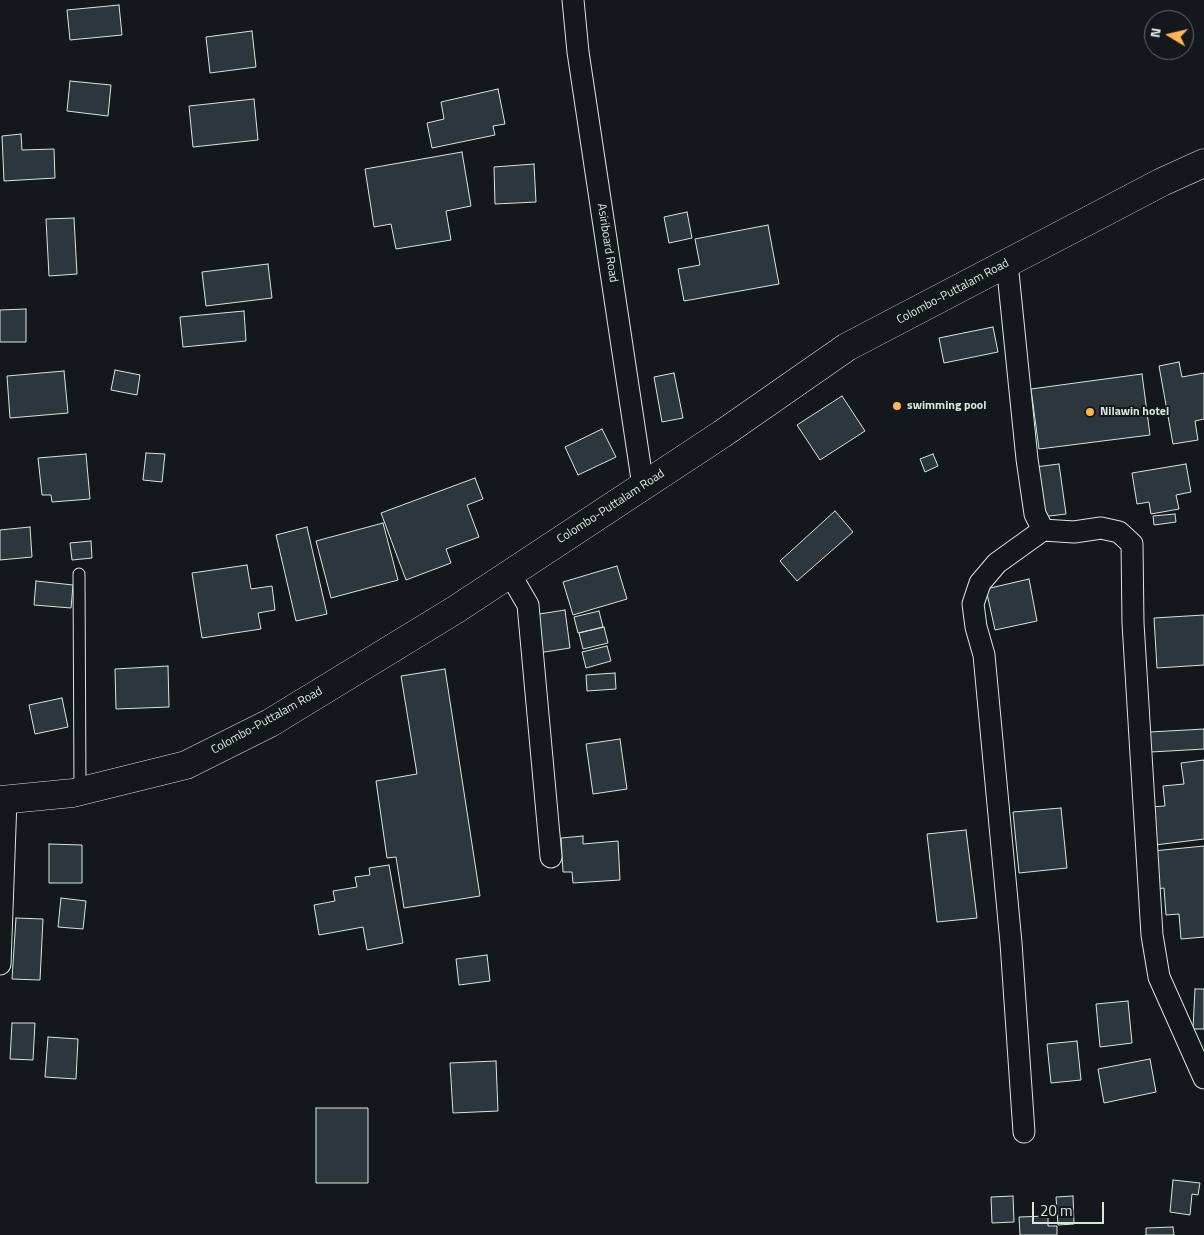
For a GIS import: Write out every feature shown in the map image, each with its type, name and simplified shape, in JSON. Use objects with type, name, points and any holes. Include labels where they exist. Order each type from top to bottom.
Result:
[{"type":"highway","name":"Colombo-Puttalam Road","points":[[3,800],[80,791],[186,766],[270,723],[455,610],[643,486],[847,347],[1162,182],[1204,163]]},
{"type":"street","name":"Asiriboard Road","points":[[573,0],[578,52],[643,486]]},
{"type":"street","points":[[1007,264],[1027,460],[1035,514],[1043,530]]},
{"type":"street","points":[[1024,1132],[1010,943],[984,655],[976,627],[973,604],[980,583],[997,563],[1043,530],[1074,532],[1101,528],[1119,532],[1132,544],[1133,623],[1152,935],[1159,977],[1204,1078]]},
{"type":"street","points":[[510,574],[528,605],[551,857]]},
{"type":"street","points":[[0,964],[3,800]]},
{"type":"lane","points":[[79,574],[80,791]]},
{"type":"building","points":[[119,5],[122,35],[70,40],[67,10]]},
{"type":"building","points":[[252,31],[256,67],[210,73],[206,37]]},
{"type":"building","points":[[70,81],[111,85],[108,116],[67,111]]},
{"type":"building","points":[[498,89],[505,124],[493,126],[495,135],[432,148],[427,123],[444,119],[441,102]]},
{"type":"building","points":[[254,99],[258,140],[193,147],[189,106]]},
{"type":"building","points":[[21,134],[22,150],[54,149],[55,178],[4,181],[2,136]]},
{"type":"building","points":[[462,152],[471,206],[446,211],[451,240],[396,249],[391,224],[374,227],[365,169]]},
{"type":"building","points":[[534,164],[536,202],[495,204],[494,167]]},
{"type":"building","points":[[687,212],[692,238],[669,243],[664,217]]},
{"type":"building","points":[[74,218],[77,274],[49,276],[46,219]]},
{"type":"building","points":[[768,225],[779,284],[684,301],[678,269],[700,265],[695,239]]},
{"type":"building","points":[[268,264],[272,298],[206,306],[202,272]]},
{"type":"building","points":[[26,309],[26,342],[0,342],[0,310]]},
{"type":"building","points":[[244,311],[246,341],[183,347],[180,317]]},
{"type":"building","points":[[993,327],[998,352],[944,363],[939,338]]},
{"type":"building","points":[[1179,362],[1182,377],[1204,373],[1204,419],[1195,421],[1198,440],[1173,444],[1159,366]]},
{"type":"building","points":[[115,370],[140,375],[137,395],[111,390]]},
{"type":"building","points":[[64,371],[68,413],[10,418],[7,376]]},
{"type":"building","points":[[674,373],[683,418],[662,422],[654,377]]},
{"type":"building","name":"Nilawin hotel","points":[[1142,374],[1150,435],[1039,449],[1031,389]]},
{"type":"building","points":[[842,396],[865,431],[820,460],[797,425]]},
{"type":"building","points":[[602,429],[616,457],[578,475],[565,447]]},
{"type":"building","points":[[146,453],[165,454],[162,482],[143,480]]},
{"type":"building","points":[[86,454],[90,499],[52,502],[51,495],[42,495],[38,458]]},
{"type":"building","points":[[933,454],[938,466],[925,472],[920,459]]},
{"type":"building","points":[[1059,464],[1066,514],[1041,517],[1035,467]]},
{"type":"building","points":[[1186,464],[1191,492],[1176,495],[1179,509],[1151,514],[1149,502],[1137,504],[1132,473]]},
{"type":"building","points":[[475,478],[483,499],[467,505],[479,537],[446,549],[451,563],[406,580],[381,513]]},
{"type":"building","points":[[835,511],[853,532],[797,581],[780,561]]},
{"type":"building","points":[[1175,514],[1176,522],[1154,525],[1153,516]]},
{"type":"building","points":[[383,523],[398,580],[331,598],[316,541]]},
{"type":"building","points":[[30,527],[32,557],[0,560],[0,530]]},
{"type":"building","points":[[307,527],[327,614],[296,621],[276,535]]},
{"type":"building","points":[[91,541],[92,558],[72,560],[70,543]]},
{"type":"building","points":[[247,565],[251,589],[272,586],[275,610],[258,613],[261,629],[202,638],[192,573]]},
{"type":"building","points":[[617,566],[627,599],[573,615],[563,582]]},
{"type":"building","points":[[1029,579],[1037,621],[995,630],[986,589]]},
{"type":"building","points":[[36,581],[73,585],[71,608],[34,605]]},
{"type":"building","points":[[565,610],[570,648],[538,653],[533,615]]},
{"type":"building","points":[[599,611],[603,627],[578,633],[574,617]]},
{"type":"building","points":[[1204,615],[1204,665],[1157,668],[1154,618]]},
{"type":"building","points":[[604,627],[608,643],[583,649],[579,633]]},
{"type":"building","points":[[607,646],[611,661],[586,668],[582,652]]},
{"type":"building","points":[[168,666],[169,707],[116,709],[115,669]]},
{"type":"building","points":[[445,669],[480,896],[404,908],[396,857],[387,858],[376,781],[417,774],[401,676]]},
{"type":"building","points":[[615,673],[616,689],[587,691],[586,675]]},
{"type":"building","points":[[62,698],[68,727],[35,734],[29,705]]},
{"type":"building","points":[[1204,729],[1204,749],[1151,752],[1150,732]]},
{"type":"building","points":[[620,739],[627,789],[593,794],[586,744]]},
{"type":"building","points":[[1204,760],[1204,839],[1155,845],[1150,807],[1165,806],[1163,786],[1184,784],[1181,763]]},
{"type":"building","points":[[1061,808],[1067,868],[1019,873],[1013,812]]},
{"type":"building","points":[[966,830],[977,918],[937,922],[927,834]]},
{"type":"building","points":[[583,836],[583,844],[618,841],[620,880],[573,883],[572,872],[563,872],[561,838]]},
{"type":"building","points":[[49,844],[82,845],[82,883],[49,883]]},
{"type":"building","points":[[1204,846],[1204,937],[1181,939],[1179,914],[1166,915],[1164,888],[1156,889],[1153,851]]},
{"type":"building","points":[[389,865],[403,943],[367,950],[363,927],[319,935],[314,905],[335,901],[333,891],[357,887],[355,877],[370,875],[369,868]]},
{"type":"building","points":[[61,898],[86,901],[83,929],[58,927]]},
{"type":"building","points":[[16,918],[43,919],[40,980],[12,979]]},
{"type":"building","points":[[487,955],[490,981],[459,985],[456,959]]},
{"type":"building","points":[[1195,989],[1204,989],[1204,1029],[1193,1029]]},
{"type":"building","points":[[1128,1001],[1132,1043],[1100,1047],[1096,1004]]},
{"type":"building","points":[[12,1023],[35,1023],[33,1060],[10,1059]]},
{"type":"building","points":[[48,1037],[78,1039],[76,1079],[45,1077]]},
{"type":"building","points":[[1077,1041],[1081,1080],[1051,1083],[1047,1044]]},
{"type":"building","points":[[1150,1059],[1156,1092],[1104,1103],[1098,1069]]},
{"type":"building","points":[[496,1061],[498,1111],[453,1113],[450,1063]]},
{"type":"building","points":[[316,1108],[368,1108],[368,1183],[316,1183]]},
{"type":"building","points":[[1173,1180],[1200,1183],[1198,1195],[1192,1194],[1190,1215],[1170,1212]]},
{"type":"building","points":[[1013,1196],[1014,1222],[992,1223],[991,1197]]},
{"type":"building","points":[[1073,1196],[1074,1224],[1058,1225],[1056,1197]]},
{"type":"building","points":[[1048,1216],[1048,1226],[1057,1226],[1057,1235],[1020,1235],[1019,1217]]},
{"type":"building","points":[[1173,1227],[1174,1235],[1146,1235],[1146,1228]]},
{"type":"place","name":"swimming pool","points":[[897,406]]},
{"type":"place","name":"Nilawin hotel","points":[[1090,412]]}]
